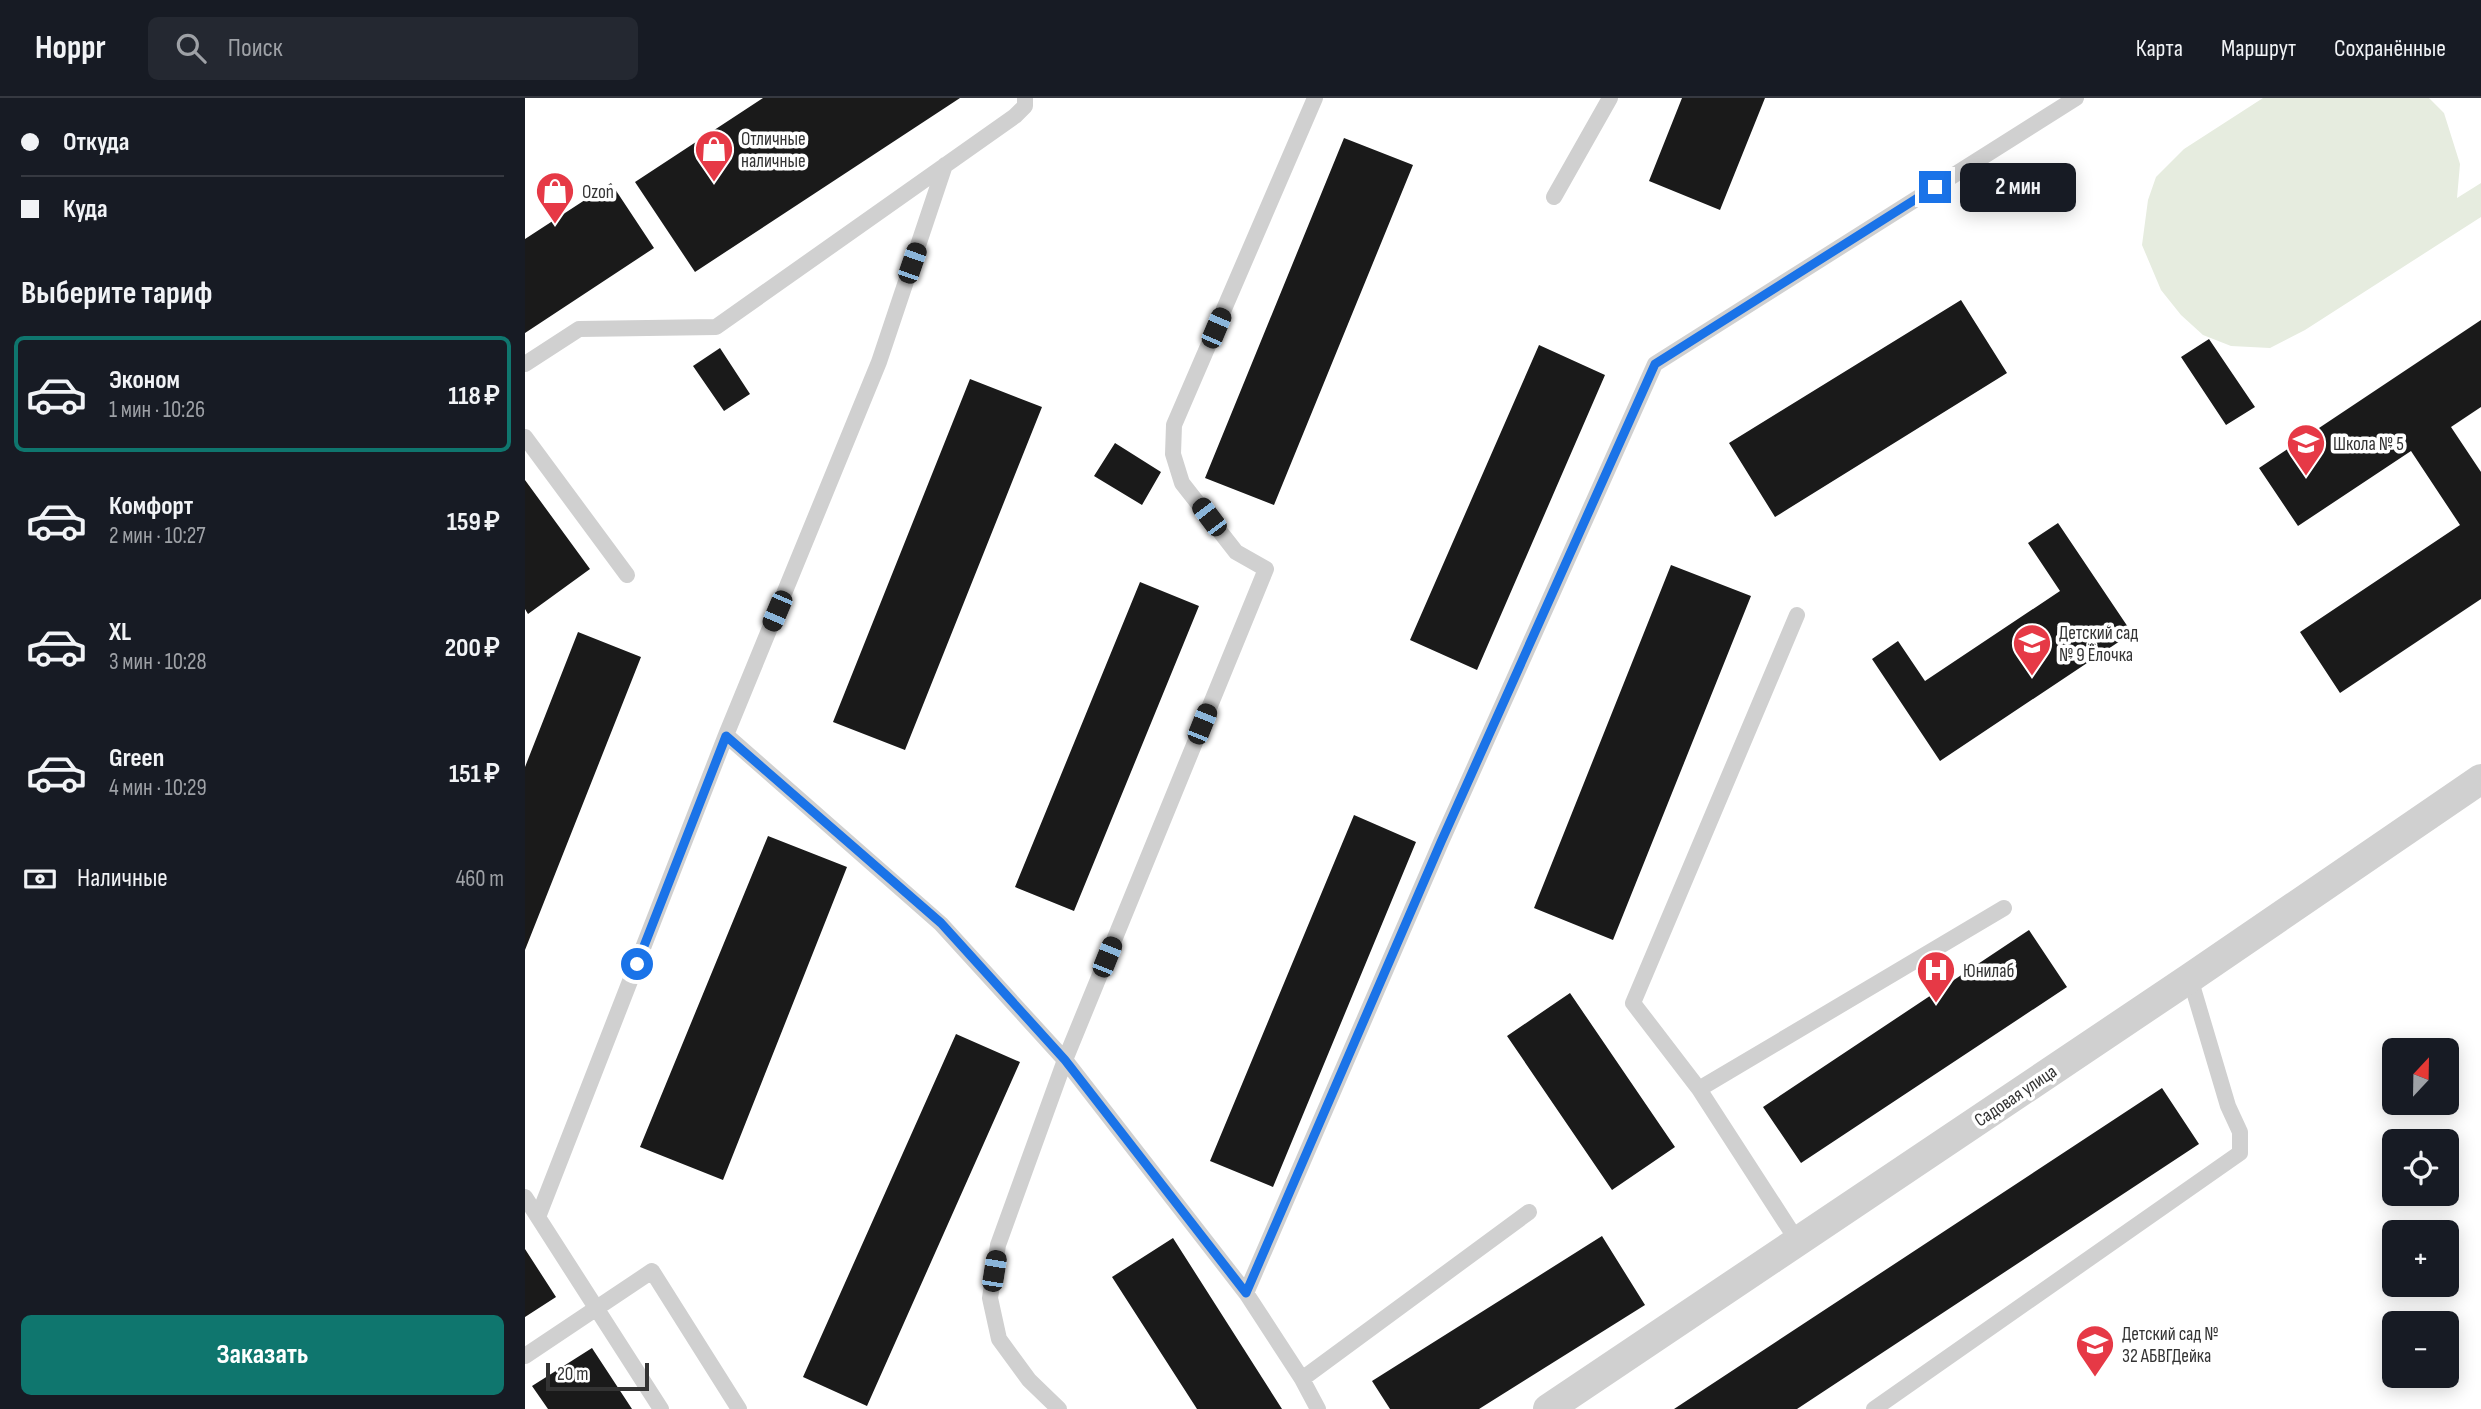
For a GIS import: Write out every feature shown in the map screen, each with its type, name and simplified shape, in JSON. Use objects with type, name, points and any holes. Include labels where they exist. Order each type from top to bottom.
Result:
[{"type":"street","name":"Садовая улица","points":[[1548,1409],[2481,779]]},
{"type":"lane","points":[[525,364],[579,329],[716,327],[1015,116],[1025,106],[1025,98]]},
{"type":"lane","points":[[1059,1409],[1029,1380],[999,1339],[990,1298],[998,1245],[1065,1060],[1266,569],[1236,552],[1182,483],[1174,454],[1174,425],[1315,98]]},
{"type":"lane","points":[[1554,197],[1609,98]]},
{"type":"lane","points":[[1246,1293],[1441,842],[1655,364],[2076,98]]},
{"type":"lane","points":[[538,1217],[726,736],[879,362],[946,165]]},
{"type":"lane","points":[[525,437],[627,575]]},
{"type":"lane","points":[[1797,615],[1633,1003],[1699,1089],[1798,1242]]},
{"type":"lane","points":[[726,736],[941,923],[1065,1060],[1246,1293],[1302,1379],[1318,1409]]},
{"type":"lane","points":[[1699,1089],[2004,908]]},
{"type":"lane","points":[[1874,1409],[2240,1153],[2240,1132],[2228,1106],[2190,978]]},
{"type":"lane","points":[[525,1197],[661,1409]]},
{"type":"lane","points":[[1302,1379],[1529,1212]]},
{"type":"lane","points":[[525,1356],[652,1271],[739,1409]]},
{"type":"shaded area","points":[[2263,98],[2429,98],[2444,113],[2460,164],[2457,198],[2481,183],[2481,217],[2305,330],[2270,348],[2231,346],[2203,335],[2181,315],[2161,290],[2142,245],[2148,200],[2156,177],[2184,149]]},
{"type":"building","points":[[763,98],[960,98],[695,272],[635,182]]},
{"type":"building","points":[[1682,98],[1765,98],[1720,210],[1649,181]]},
{"type":"building","points":[[1344,138],[1413,165],[1274,505],[1205,478]]},
{"type":"building","points":[[611,183],[654,248],[525,333],[525,239]]},
{"type":"building","points":[[1961,300],[2007,373],[1775,517],[1729,443]]},
{"type":"building","points":[[2481,320],[2481,407],[2451,427],[2481,472],[2481,599],[2340,693],[2300,632],[2460,525],[2411,451],[2298,526],[2259,468]]},
{"type":"building","points":[[2209,339],[2255,407],[2226,425],[2181,357]]},
{"type":"building","points":[[1539,345],[1605,375],[1477,670],[1410,640]]},
{"type":"building","points":[[720,348],[750,394],[724,411],[693,366]]},
{"type":"building","points":[[970,379],[1042,407],[905,750],[833,722]]},
{"type":"building","points":[[1115,443],[1161,472],[1142,505],[1094,476]]},
{"type":"building","points":[[525,480],[590,569],[528,614],[525,609]]},
{"type":"building","points":[[2058,523],[2132,633],[1940,761],[1872,659],[1898,641],[1925,681],[2060,591],[2028,543]]},
{"type":"building","points":[[1671,565],[1751,596],[1613,940],[1534,908]]},
{"type":"building","points":[[1140,582],[1199,606],[1074,911],[1015,887]]},
{"type":"building","points":[[578,632],[641,657],[525,950],[525,767]]},
{"type":"building","points":[[1354,815],[1416,842],[1273,1187],[1210,1161]]},
{"type":"building","points":[[768,836],[847,867],[723,1180],[640,1147]]},
{"type":"building","points":[[2029,930],[2067,987],[1801,1163],[1763,1107]]},
{"type":"building","points":[[1570,993],[1675,1147],[1612,1190],[1507,1036]]},
{"type":"building","points":[[956,1034],[1020,1062],[867,1406],[803,1377]]},
{"type":"building","points":[[2162,1088],[2199,1144],[1797,1409],[1674,1409]]},
{"type":"building","points":[[1602,1236],[1645,1305],[1479,1409],[1390,1409],[1372,1381]]},
{"type":"building","points":[[1173,1238],[1282,1409],[1197,1409],[1112,1277]]},
{"type":"building","points":[[525,1249],[556,1297],[525,1317]]},
{"type":"building","points":[[592,1348],[632,1409],[548,1409],[532,1386]]},
{"type":"place","name":"Отличные наличные","points":[[714,183]]},
{"type":"place","name":"Ozon","points":[[555,225]]},
{"type":"place","name":"Школа № 5","points":[[2306,477]]},
{"type":"place","name":"Детский сад № 9 Ёлочка","points":[[2032,677]]},
{"type":"place","name":"Юнилаб","points":[[1936,1004]]},
{"type":"place","name":"Детский сад № 32 АБВГДейка","points":[[2095,1378]]},
{"type":"route","points":[[637,964],[726,736],[941,923],[1065,1060],[1246,1293],[1441,842],[1655,364],[1935,187]]}]
